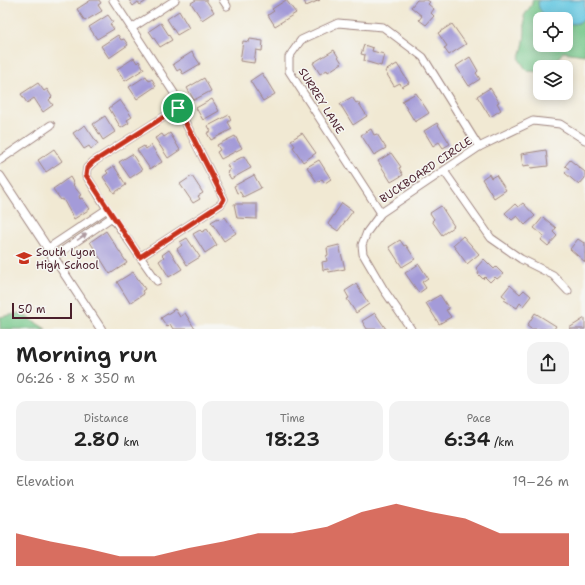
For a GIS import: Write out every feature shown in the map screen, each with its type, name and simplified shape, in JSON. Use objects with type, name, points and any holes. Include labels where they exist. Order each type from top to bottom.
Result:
[{"type":"street","points":[[113,0],[174,92],[178,108],[224,199],[221,204],[140,257]]},
{"type":"street","points":[[132,28],[175,0]]},
{"type":"street","name":"SURREY LANE","points":[[381,213],[289,70],[289,58],[301,40],[338,22],[383,27],[423,57],[479,147]]},
{"type":"street","points":[[157,281],[112,217],[86,175],[87,168],[93,162],[178,108]]},
{"type":"street","name":"BUCKBOARD CIRCLE","points":[[412,329],[384,290],[363,254],[362,245],[367,232],[381,213],[479,147],[533,121],[560,124],[585,140]]},
{"type":"street","points":[[0,160],[51,125]]},
{"type":"street","points":[[444,171],[492,238],[521,259],[553,275],[568,291]]},
{"type":"street","points":[[0,176],[52,258],[101,329]]},
{"type":"street","points":[[47,249],[107,209]]},
{"type":"street","points":[[52,258],[112,217]]},
{"type":"green space","points":[[532,0],[540,0],[538,3],[542,12],[533,12],[533,52],[563,52],[557,60],[533,60],[533,71],[527,71],[519,59],[523,48],[525,27],[524,16],[532,4]]},
{"type":"green space","points":[[585,19],[585,55],[563,52],[573,52],[573,24]]},
{"type":"green space","points":[[20,313],[46,329],[0,329],[0,317]]},
{"type":"water","points":[[540,0],[585,0],[585,19],[573,24],[573,12],[542,12],[538,3]]},
{"type":"building","points":[[91,0],[99,0],[101,3],[98,5],[102,11],[85,21],[77,9]]},
{"type":"building","points":[[129,0],[148,0],[140,5],[138,2],[133,6]]},
{"type":"building","points":[[196,0],[206,0],[214,12],[202,20],[191,3]]},
{"type":"building","points":[[286,0],[296,13],[275,26],[268,15],[274,11],[272,9]]},
{"type":"building","points":[[304,0],[320,0],[306,6]]},
{"type":"building","points":[[417,0],[427,0],[430,2],[428,4],[434,9],[431,13],[434,16],[426,25],[419,20],[422,16],[411,7]]},
{"type":"building","points":[[179,11],[189,28],[177,35],[167,19]]},
{"type":"building","points":[[108,15],[113,22],[110,24],[114,29],[97,39],[89,27]]},
{"type":"building","points":[[161,23],[172,40],[160,47],[149,31]]},
{"type":"building","points":[[452,24],[466,44],[449,55],[444,48],[447,46],[438,33]]},
{"type":"building","points":[[118,35],[121,40],[124,39],[128,45],[109,58],[101,46]]},
{"type":"building","points":[[250,39],[263,41],[262,51],[256,50],[254,63],[240,61],[243,41],[249,42]]},
{"type":"building","points":[[364,45],[373,48],[372,51],[384,54],[381,66],[364,61],[365,55],[361,54]]},
{"type":"building","points":[[334,50],[342,63],[328,72],[327,70],[320,74],[313,63]]},
{"type":"building","points":[[192,52],[200,64],[183,74],[180,69],[177,71],[173,64]]},
{"type":"building","points":[[470,57],[478,71],[476,73],[480,79],[469,86],[456,66]]},
{"type":"building","points":[[134,58],[137,63],[139,61],[144,69],[125,81],[117,69]]},
{"type":"building","points":[[397,64],[409,83],[402,87],[400,83],[394,86],[385,71]]},
{"type":"building","points":[[262,73],[275,94],[263,101],[250,81]]},
{"type":"building","points":[[146,76],[149,81],[152,79],[156,86],[137,99],[129,87]]},
{"type":"building","points":[[204,78],[211,91],[194,100],[187,88]]},
{"type":"building","points":[[38,83],[44,91],[47,89],[52,97],[49,100],[53,105],[43,112],[34,98],[27,103],[21,94]]},
{"type":"building","points":[[490,88],[499,102],[497,103],[501,110],[490,117],[477,96]]},
{"type":"building","points":[[416,93],[429,113],[415,122],[402,101]]},
{"type":"building","points":[[352,97],[356,103],[358,102],[367,116],[353,125],[340,104]]},
{"type":"building","points":[[212,99],[219,111],[203,120],[196,108]]},
{"type":"building","points":[[120,100],[132,117],[127,120],[129,123],[121,128],[109,108]]},
{"type":"building","points":[[229,115],[231,120],[228,122],[232,129],[211,140],[207,133],[211,131],[208,126]]},
{"type":"building","points":[[105,116],[115,132],[103,140],[93,124]]},
{"type":"building","points":[[437,123],[450,144],[443,148],[439,142],[433,146],[424,131]]},
{"type":"building","points":[[85,125],[98,144],[91,149],[89,146],[84,149],[73,133]]},
{"type":"building","points":[[371,129],[374,135],[377,134],[386,148],[374,155],[361,135]]},
{"type":"building","points":[[170,133],[180,150],[168,158],[155,138],[162,134],[164,137]]},
{"type":"building","points":[[302,133],[316,153],[303,162],[293,147],[295,146],[291,140]]},
{"type":"building","points":[[235,136],[242,148],[221,159],[217,152],[220,150],[217,145]]},
{"type":"building","points":[[151,145],[162,162],[150,169],[137,150],[144,146],[146,149]]},
{"type":"building","points":[[54,149],[62,161],[46,172],[38,160]]},
{"type":"building","points":[[546,150],[548,166],[531,168],[530,165],[523,166],[521,154]]},
{"type":"building","points":[[391,153],[401,167],[399,168],[403,175],[391,182],[378,161]]},
{"type":"building","points":[[132,154],[142,170],[130,178],[119,162]]},
{"type":"building","points":[[244,156],[251,168],[231,179],[227,172],[230,170],[227,165]]},
{"type":"building","points":[[319,160],[331,179],[325,183],[322,179],[317,182],[307,167]]},
{"type":"building","points":[[570,160],[585,172],[585,178],[579,185],[565,173],[569,169],[565,166]]},
{"type":"building","points":[[114,166],[126,185],[114,193],[103,177],[108,173],[106,171]]},
{"type":"building","points":[[489,174],[491,178],[496,175],[506,190],[494,198],[482,179]]},
{"type":"building","points":[[254,175],[261,188],[243,197],[240,192],[237,193],[234,186]]},
{"type":"building","points":[[192,176],[203,193],[198,196],[200,199],[193,203],[180,184]]},
{"type":"building","points":[[70,177],[74,184],[73,185],[81,195],[79,196],[80,199],[82,198],[90,209],[74,219],[63,199],[61,200],[53,189]]},
{"type":"building","points":[[342,203],[353,211],[338,231],[328,224]]},
{"type":"building","points":[[523,203],[535,216],[525,225],[517,216],[512,220],[505,213],[515,204],[518,207]]},
{"type":"building","points":[[234,204],[257,204],[257,219],[237,218]]},
{"type":"building","points":[[441,206],[454,226],[442,235],[432,221],[434,219],[430,213]]},
{"type":"building","points":[[225,217],[236,233],[224,241],[211,222],[218,218],[220,220]]},
{"type":"building","points":[[543,217],[556,228],[553,232],[557,236],[548,246],[541,240],[544,236],[534,228]]},
{"type":"building","points":[[207,229],[217,245],[205,253],[193,234],[200,230],[202,232]]},
{"type":"building","points":[[106,231],[127,263],[110,274],[90,242]]},
{"type":"building","points":[[463,236],[479,254],[467,264],[453,245]]},
{"type":"building","points":[[187,238],[200,257],[187,265],[177,249],[182,245],[180,242]]},
{"type":"building","points":[[578,239],[584,243],[585,242],[585,262],[570,249]]},
{"type":"building","points":[[400,240],[404,246],[406,245],[415,259],[402,267],[389,247]]},
{"type":"building","points":[[339,245],[345,269],[329,272],[328,269],[323,270],[322,262],[327,261],[327,248]]},
{"type":"building","points":[[169,250],[182,269],[169,277],[159,261],[164,257],[162,255]]},
{"type":"building","points":[[484,259],[494,269],[496,267],[503,274],[497,279],[495,277],[490,282],[485,277],[483,279],[478,274],[479,272],[476,268]]},
{"type":"building","points":[[419,264],[428,278],[422,282],[426,288],[419,293],[405,273]]},
{"type":"building","points":[[133,272],[145,289],[142,291],[144,294],[130,303],[117,282]]},
{"type":"building","points":[[356,284],[369,304],[356,313],[347,299],[349,298],[345,291]]},
{"type":"building","points":[[510,285],[520,294],[524,290],[531,296],[523,306],[520,303],[517,308],[504,300],[506,298],[502,295]]},
{"type":"building","points":[[440,295],[449,309],[446,310],[451,317],[439,324],[426,303]]},
{"type":"building","points":[[175,309],[180,317],[185,313],[195,329],[173,329],[170,324],[167,327],[161,318]]},
{"type":"building","points":[[375,313],[386,329],[367,329],[362,321]]},
{"type":"building","points":[[535,313],[556,326],[554,329],[531,329],[527,326]]},
{"type":"building","points":[[585,318],[585,329],[569,328]]},
{"type":"place","name":"South Lyon High School","points":[[24,258]]},
{"type":"route","points":[[178,108],[224,199],[221,204],[140,257],[112,217],[86,175],[87,168],[93,162],[178,108]]}]
